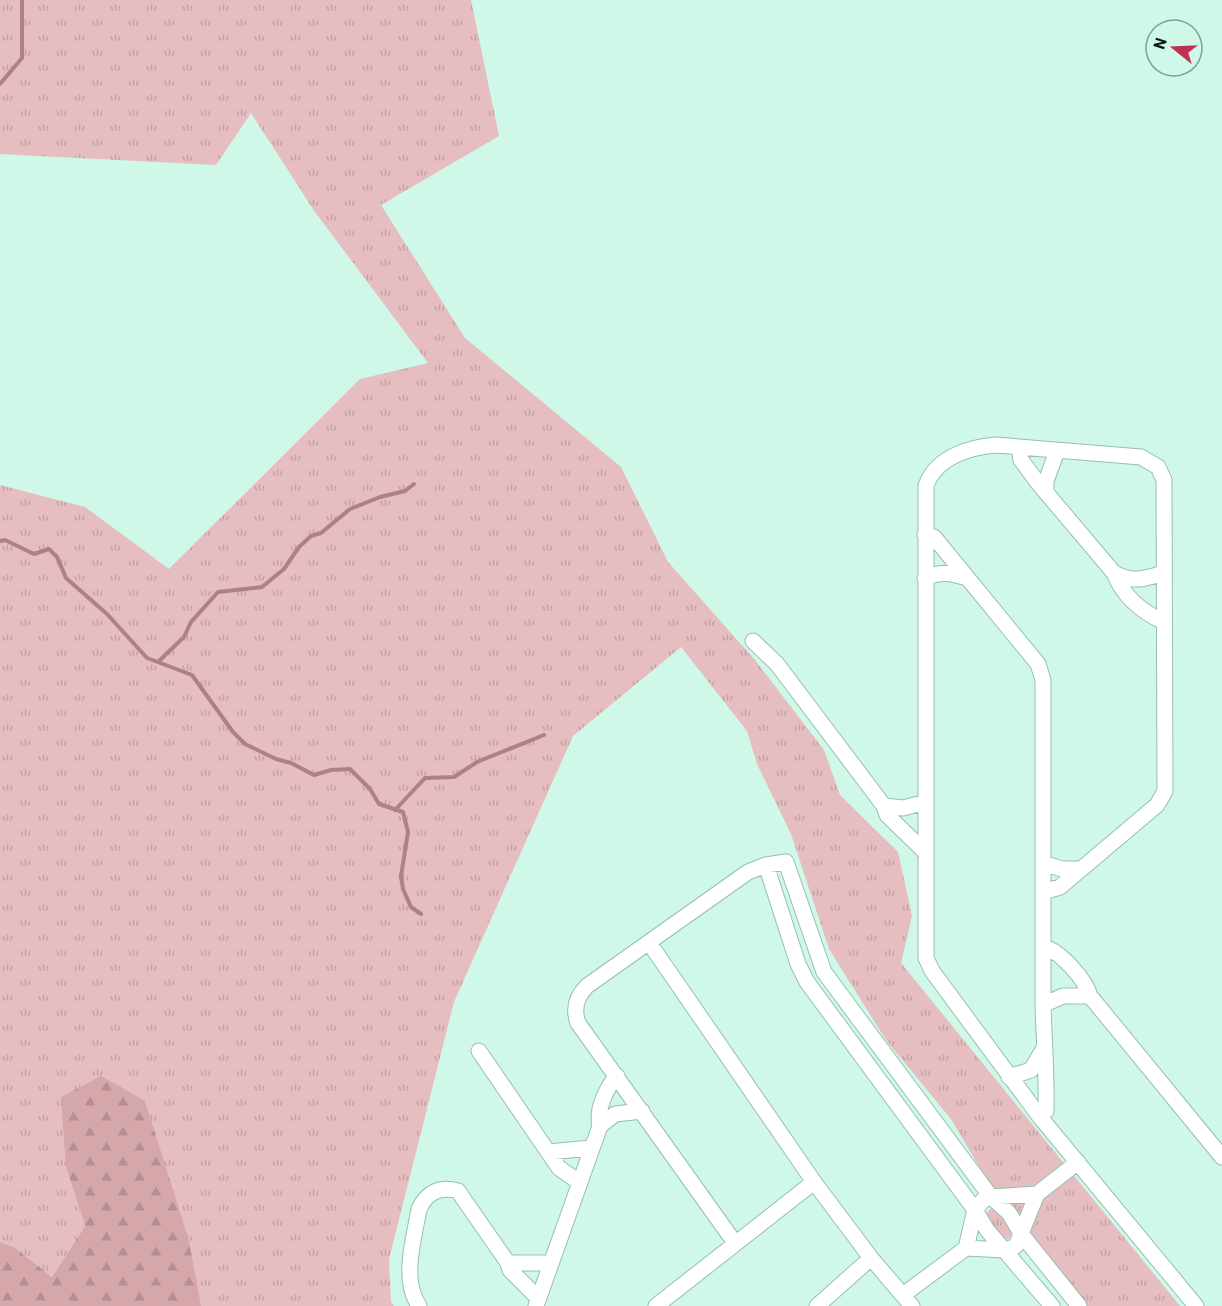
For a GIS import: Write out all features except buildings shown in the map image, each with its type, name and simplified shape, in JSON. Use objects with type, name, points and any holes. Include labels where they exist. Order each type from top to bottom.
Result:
[{"type":"street","points":[[1043,891],[1060,887],[1078,869],[1156,805],[1165,791],[1164,480],[1158,467],[1141,457],[975,447],[936,466],[926,486],[926,958],[932,971],[1040,1117],[1196,1306]]},
{"type":"street","points":[[1019,448],[1021,460],[1114,573],[1118,583],[1143,613],[1164,622]]},
{"type":"street","points":[[1046,490],[1046,481],[1057,451]]},
{"type":"street","points":[[926,535],[934,537],[1038,664],[1043,680],[1043,1005],[1044,1048],[1047,1058],[1046,1111],[1040,1117]]},
{"type":"street","points":[[925,578],[935,573],[947,573],[967,578]]},
{"type":"street","points":[[1114,573],[1126,579],[1140,581],[1164,573]]},
{"type":"street","points":[[753,641],[777,664],[884,806],[887,815],[925,852]]},
{"type":"street","points":[[884,806],[903,808],[926,802]]},
{"type":"street","points":[[735,1243],[578,1023],[577,1001],[587,986],[650,944],[748,872],[766,865],[786,862],[824,972],[992,1197],[1009,1213],[1022,1235],[1079,1306]]},
{"type":"street","points":[[1043,862],[1062,869],[1078,869]]},
{"type":"street","points":[[766,865],[798,964],[807,982],[975,1210],[987,1230],[1052,1306]]},
{"type":"street","points":[[650,944],[814,1182],[871,1258],[908,1300],[966,1248],[975,1210],[983,1200],[992,1197],[1037,1194]]},
{"type":"street","points":[[1044,947],[1055,950],[1088,987],[1090,996],[1222,1157]]},
{"type":"street","points":[[1043,1005],[1063,996],[1090,996]]},
{"type":"street","points":[[1009,1077],[1031,1070],[1044,1048]]},
{"type":"street","points":[[479,1051],[559,1168],[579,1182]]},
{"type":"street","points":[[600,1126],[598,1118],[608,1085],[617,1076]]},
{"type":"street","points":[[537,1302],[600,1126],[615,1114],[642,1111]]},
{"type":"street","points":[[548,1152],[591,1148]]},
{"type":"street","points":[[966,1248],[1006,1250],[1016,1246],[1037,1194],[1078,1162]]},
{"type":"street","points":[[656,1306],[814,1182]]},
{"type":"street","points":[[419,1306],[413,1296],[409,1277],[419,1209],[424,1199],[432,1192],[449,1189],[458,1191],[508,1263],[510,1270],[537,1302]]},
{"type":"street","points":[[817,1306],[871,1258]]},
{"type":"street","points":[[508,1263],[531,1265],[551,1263]]},
{"type":"green space","points":[[0,0],[471,0],[499,136],[381,205],[465,338],[621,467],[668,562],[755,660],[824,750],[840,795],[898,852],[912,916],[901,963],[1180,1306],[1085,1306],[1031,1234],[993,1190],[951,1119],[886,1040],[829,949],[791,834],[757,764],[747,731],[681,647],[573,736],[454,1002],[389,1259],[391,1302],[394,1306],[201,1306],[145,1101],[66,1167],[85,1226],[52,1277],[14,1247],[0,1242],[0,485],[85,507],[169,569],[360,379],[428,363],[315,212],[251,113],[216,165],[0,154]]},
{"type":"green space","points":[[101,1076],[145,1101],[189,1241],[201,1306],[0,1306],[0,1242],[14,1247],[52,1277],[85,1226],[66,1167],[61,1097]]},
{"type":"green space","points":[[993,1207],[1014,1228],[1009,1239],[1001,1240],[984,1215]]},
{"type":"waterway","points":[[0,84],[22,58],[22,0]]},
{"type":"waterway","points":[[159,661],[184,637],[191,622],[218,592],[262,587],[284,569],[299,547],[311,536],[321,533],[350,509],[380,497],[405,491],[414,484]]},
{"type":"waterway","points":[[0,541],[5,540],[34,554],[49,549],[57,557],[66,578],[107,614],[147,658],[192,675],[233,732],[245,744],[314,775],[331,770],[350,769],[370,789],[379,804],[403,812],[408,832],[401,876],[403,889],[411,907],[421,914]]},
{"type":"waterway","points":[[395,810],[425,778],[454,777],[477,762],[544,735]]}]
